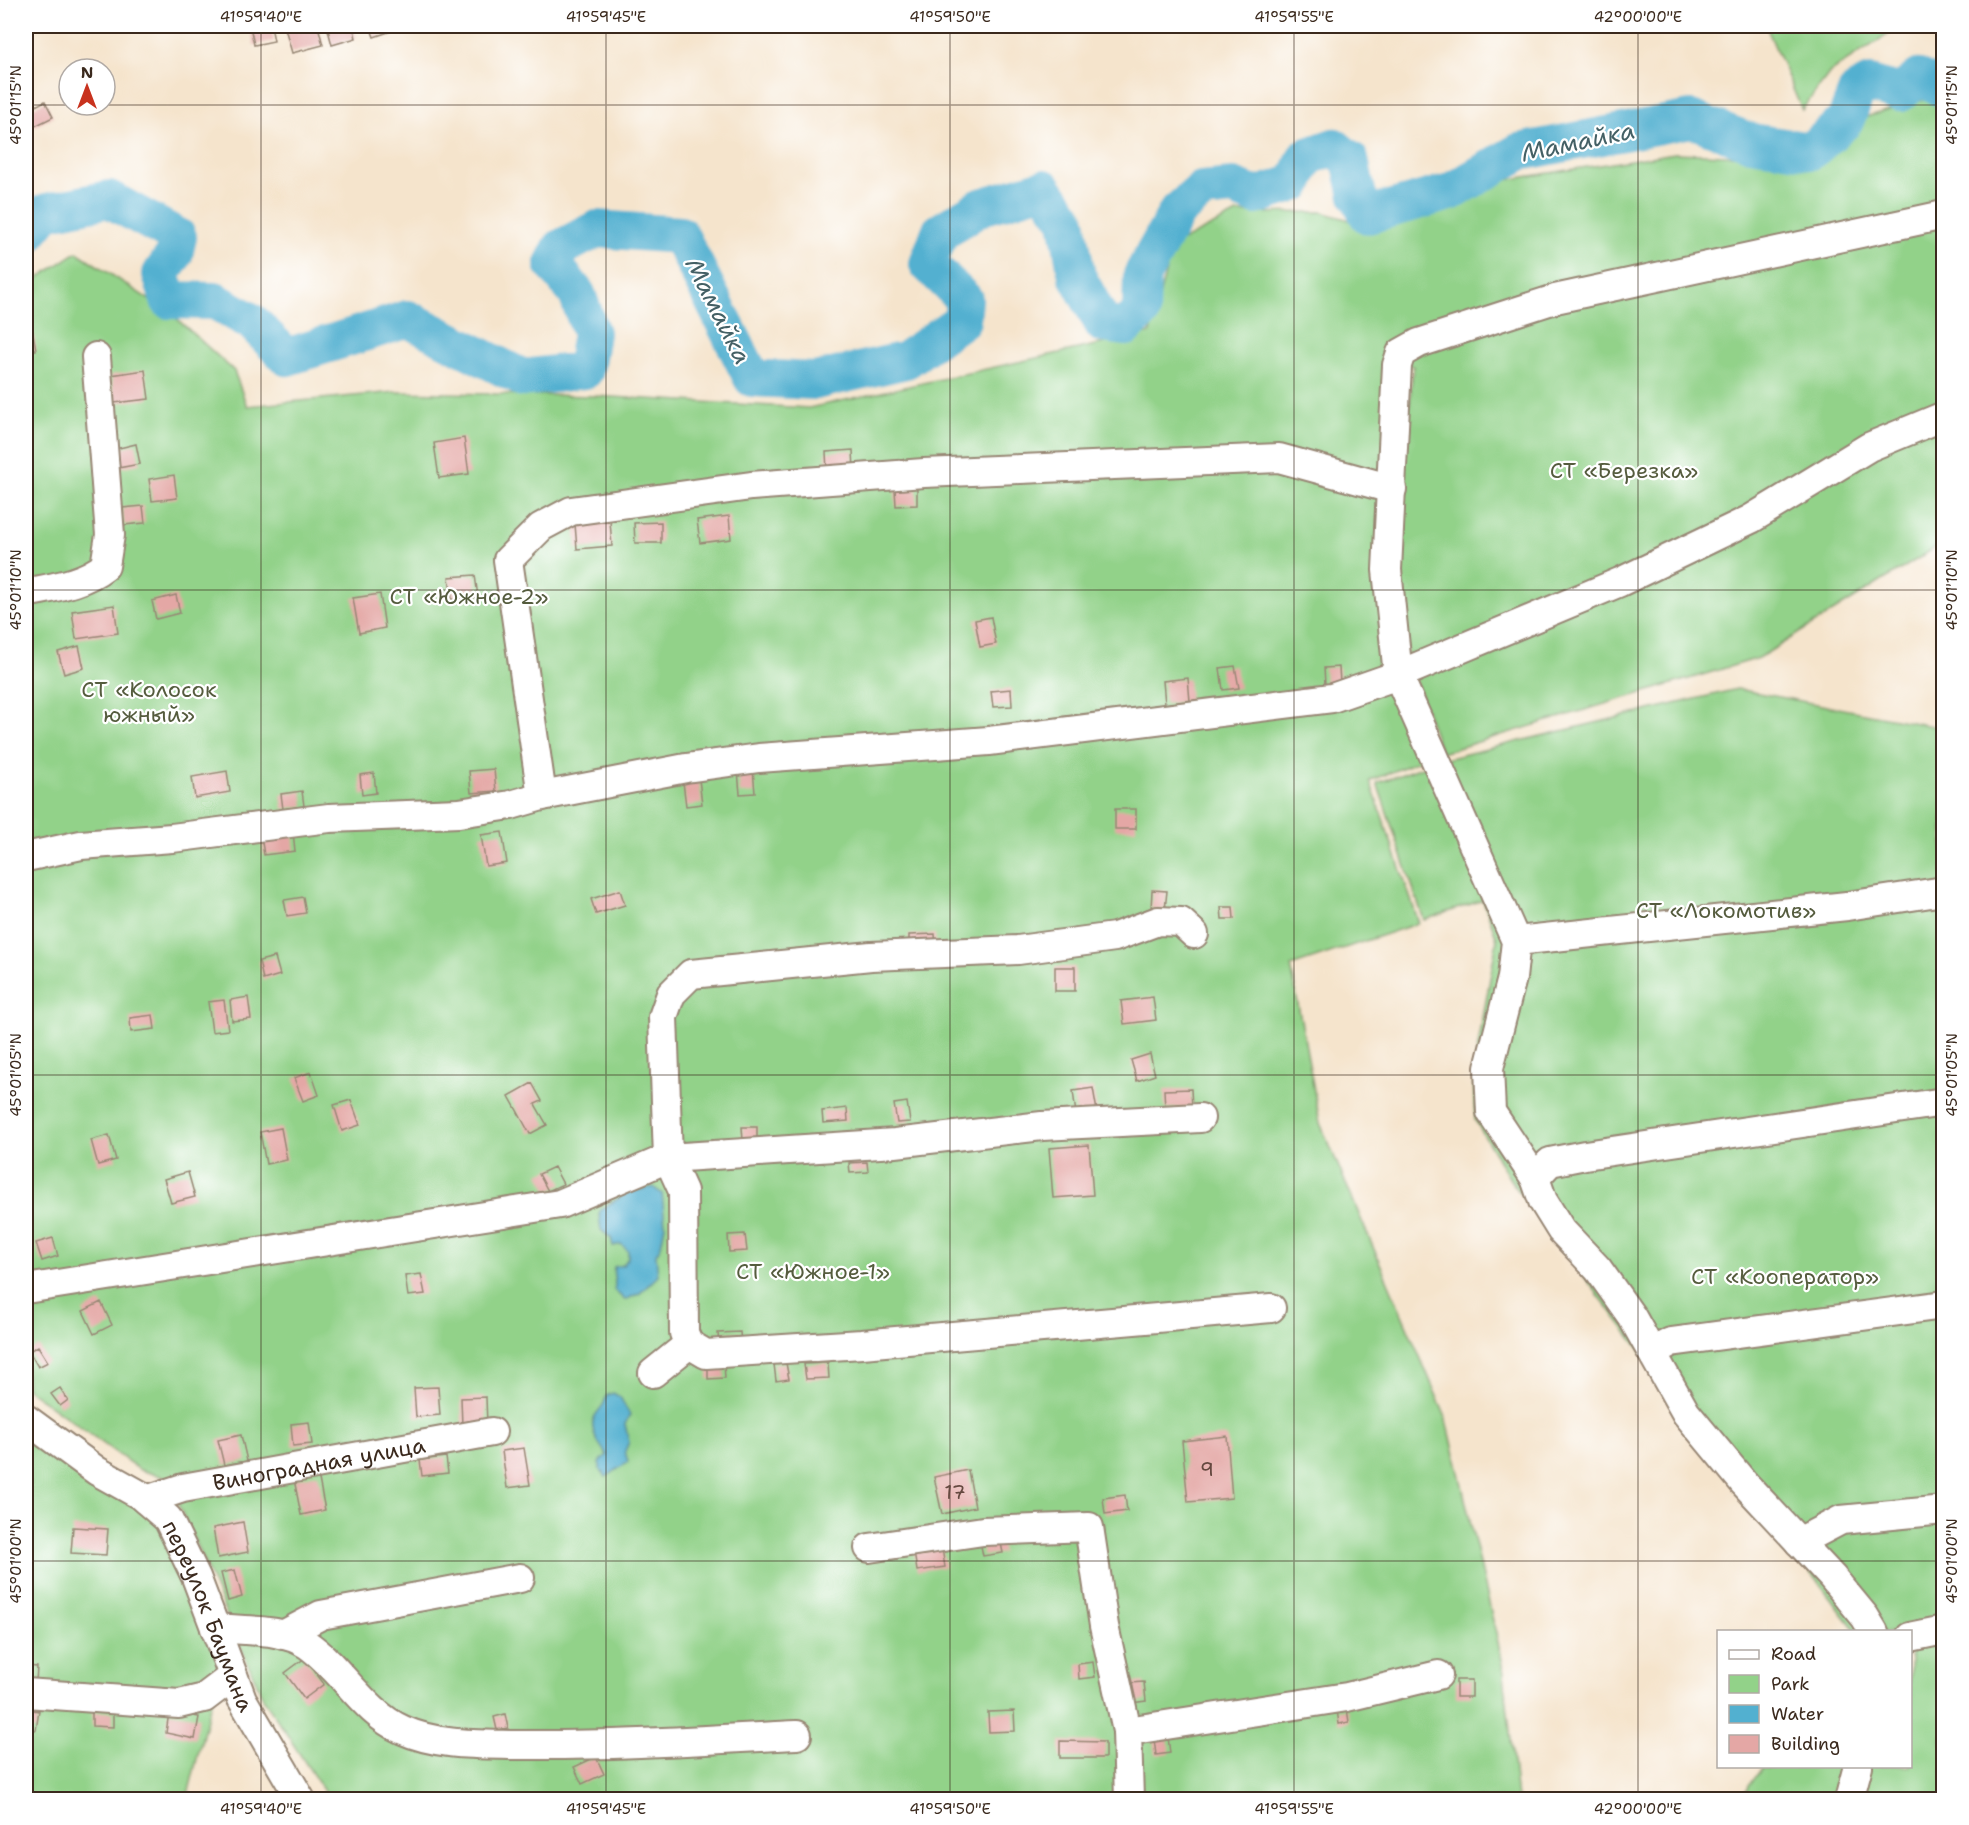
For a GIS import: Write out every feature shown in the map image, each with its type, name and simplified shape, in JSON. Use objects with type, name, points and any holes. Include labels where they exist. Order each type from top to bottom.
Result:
[{"type":"street","points":[[1873,1630],[1866,1617],[1744,1483],[1686,1413],[1632,1317],[1598,1269],[1561,1230],[1543,1200],[1535,1178],[1491,1112],[1488,1068],[1512,978],[1516,941],[1398,675],[1387,570],[1397,365],[1401,353],[1419,343],[1555,299],[1944,215]]},
{"type":"street","points":[[26,593],[70,584],[94,574],[105,566],[110,535],[96,357]]},
{"type":"street","points":[[26,857],[81,845],[183,837],[329,818],[459,813],[511,805],[542,796],[686,768],[759,759],[989,741],[1332,698],[1398,675],[1620,582],[1751,519],[1869,447],[1944,416]]},
{"type":"street","points":[[542,796],[508,560],[541,527],[570,511],[752,486],[924,473],[1279,458],[1392,489]]},
{"type":"street","points":[[1516,941],[1847,906],[1944,891]]},
{"type":"street","points":[[1194,934],[1181,922],[1158,921],[1115,937],[1018,950],[871,956],[691,974],[671,994],[663,1017],[668,1158],[682,1191],[684,1333],[689,1344],[706,1354],[838,1346],[1271,1308]]},
{"type":"street","points":[[1535,1178],[1550,1162],[1585,1155],[1944,1102]]},
{"type":"street","points":[[26,1289],[560,1204],[668,1158],[895,1143],[1042,1126],[1200,1118]]},
{"type":"street","points":[[1652,1352],[1671,1342],[1944,1305]]},
{"type":"street","points":[[653,1373],[689,1344]]},
{"type":"street","name":"переулок Баумана","points":[[26,1419],[97,1471],[146,1500],[168,1519],[196,1577],[242,1699],[301,1800]]},
{"type":"street","name":"Виноградная улица","points":[[146,1500],[183,1488],[492,1432]]},
{"type":"street","points":[[1799,1542],[1841,1520],[1944,1510]]},
{"type":"street","points":[[869,1548],[983,1532],[1089,1527],[1104,1626],[1127,1731],[1130,1800]]},
{"type":"street","points":[[283,1635],[321,1615],[520,1578]]},
{"type":"street","points":[[215,1628],[283,1635],[308,1645],[385,1720],[403,1730],[429,1739],[470,1744],[605,1746],[797,1735]]},
{"type":"street","points":[[1912,1637],[1944,1630]]},
{"type":"street","points":[[1127,1731],[1347,1697],[1438,1675]]},
{"type":"street","points":[[26,1693],[179,1704],[204,1698],[233,1676]]},
{"type":"street","points":[[1849,1800],[1858,1768]]},
{"type":"green space","points":[[1766,26],[1901,26],[1830,72],[1802,110]]},
{"type":"green space","name":"СТ «Южное-1»","points":[[1943,94],[1943,543],[1759,658],[1441,753],[1408,659],[1398,535],[1413,366],[1389,360],[1382,538],[1421,760],[1370,781],[1419,923],[1291,966],[1320,1123],[1447,1420],[1503,1664],[1517,1799],[329,1799],[263,1698],[167,1478],[140,1470],[26,1388],[26,286],[77,252],[174,316],[234,371],[247,406],[396,392],[594,396],[809,408],[1150,333],[1172,246],[1237,213],[1322,212],[1370,226],[1499,181],[1675,153],[1806,158],[1866,117]]},
{"type":"green space","points":[[1737,689],[1943,728],[1943,1799],[1743,1799],[1748,1786],[1761,1768],[1912,1768],[1912,1630],[1855,1630],[1511,1181],[1475,1120],[1473,1074],[1497,939],[1483,900],[1424,920],[1377,783],[1445,759]]},
{"type":"green space","points":[[26,1428],[136,1501],[164,1531],[220,1666],[187,1799],[26,1799]]},
{"type":"water","points":[[653,1187],[662,1194],[665,1225],[661,1246],[656,1254],[658,1276],[640,1293],[625,1300],[614,1290],[614,1267],[623,1265],[628,1258],[628,1251],[621,1244],[613,1246],[611,1238],[601,1230],[599,1214],[601,1209],[629,1192]]},
{"type":"water","points":[[613,1393],[620,1397],[630,1415],[625,1424],[629,1442],[625,1451],[628,1462],[606,1477],[600,1470],[600,1462],[607,1455],[596,1438],[593,1423],[606,1396]]},
{"type":"building","points":[[250,26],[271,26],[274,41],[254,45]]},
{"type":"building","points":[[318,26],[323,45],[292,53],[285,28]]},
{"type":"building","points":[[327,26],[353,26],[356,38],[332,45]]},
{"type":"building","points":[[370,26],[395,26],[397,29],[374,37]]},
{"type":"building","points":[[45,101],[53,117],[33,127],[26,111]]},
{"type":"building","points":[[32,328],[36,350],[26,352],[26,329]]},
{"type":"building","points":[[145,370],[149,399],[114,403],[111,375]]},
{"type":"building","points":[[464,438],[469,474],[439,478],[434,443]]},
{"type":"building","points":[[136,444],[140,464],[118,468],[115,449]]},
{"type":"building","points":[[853,450],[854,470],[827,471],[826,452]]},
{"type":"building","points":[[174,475],[177,498],[152,501],[149,479]]},
{"type":"building","points":[[917,488],[917,505],[896,506],[895,489]]},
{"type":"building","points":[[143,506],[145,523],[124,525],[122,508]]},
{"type":"building","points":[[729,516],[731,539],[700,543],[697,520]]},
{"type":"building","points":[[610,521],[612,546],[577,549],[575,524]]},
{"type":"building","points":[[661,522],[661,543],[635,543],[634,523]]},
{"type":"building","points":[[475,575],[478,597],[452,600],[449,577]]},
{"type":"building","points":[[380,594],[385,628],[359,633],[353,598]]},
{"type":"building","points":[[176,595],[180,613],[156,619],[152,601]]},
{"type":"building","points":[[114,605],[118,633],[76,639],[72,611]]},
{"type":"building","points":[[991,617],[996,644],[980,647],[975,620]]},
{"type":"building","points":[[79,646],[84,668],[64,674],[58,652]]},
{"type":"building","points":[[1235,666],[1239,688],[1223,690],[1220,668]]},
{"type":"building","points":[[1339,667],[1340,683],[1325,684],[1324,668]]},
{"type":"building","points":[[1188,678],[1190,701],[1165,704],[1163,681]]},
{"type":"building","points":[[1011,689],[1012,706],[993,707],[991,691]]},
{"type":"building","points":[[494,769],[496,791],[471,793],[469,771]]},
{"type":"building","points":[[753,769],[755,793],[740,794],[738,771]]},
{"type":"building","points":[[227,771],[230,792],[195,798],[192,777]]},
{"type":"building","points":[[374,773],[376,793],[362,795],[360,775]]},
{"type":"building","points":[[699,779],[702,804],[686,806],[683,782]]},
{"type":"building","points":[[302,791],[304,806],[283,809],[281,794]]},
{"type":"building","points":[[1115,809],[1136,809],[1136,829],[1115,829]]},
{"type":"building","points":[[293,832],[295,851],[264,855],[261,836]]},
{"type":"building","points":[[502,832],[507,863],[486,866],[481,835]]},
{"type":"building","points":[[620,890],[625,905],[596,914],[591,899]]},
{"type":"building","points":[[1152,890],[1167,891],[1165,910],[1151,909]]},
{"type":"building","points":[[303,897],[306,913],[287,916],[284,900]]},
{"type":"building","points":[[1221,907],[1233,907],[1234,919],[1222,919]]},
{"type":"building","points":[[935,934],[936,949],[909,949],[909,935]]},
{"type":"building","points":[[275,957],[280,975],[263,980],[259,961]]},
{"type":"building","points":[[1055,967],[1075,967],[1075,991],[1055,991]]},
{"type":"building","points":[[248,997],[251,1019],[232,1021],[230,1000]]},
{"type":"building","points":[[1153,997],[1156,1020],[1124,1024],[1121,1001]]},
{"type":"building","points":[[224,1000],[228,1030],[212,1032],[208,1002]]},
{"type":"building","points":[[153,1015],[155,1029],[131,1032],[130,1018]]},
{"type":"building","points":[[1150,1054],[1155,1075],[1137,1081],[1131,1060]]},
{"type":"building","points":[[311,1072],[319,1095],[303,1101],[294,1078]]},
{"type":"building","points":[[532,1083],[542,1101],[535,1104],[547,1125],[530,1134],[509,1096]]},
{"type":"building","points":[[1093,1088],[1097,1111],[1076,1114],[1073,1091]]},
{"type":"building","points":[[1191,1089],[1192,1107],[1165,1109],[1164,1090]]},
{"type":"building","points":[[351,1100],[360,1125],[342,1131],[334,1105]]},
{"type":"building","points":[[907,1102],[910,1122],[897,1123],[894,1104]]},
{"type":"building","points":[[847,1108],[848,1121],[823,1123],[822,1111]]},
{"type":"building","points":[[742,1127],[757,1127],[757,1141],[743,1141]]},
{"type":"building","points":[[281,1128],[287,1160],[266,1164],[260,1132]]},
{"type":"building","points":[[109,1135],[116,1160],[98,1165],[91,1140]]},
{"type":"building","points":[[1089,1145],[1093,1195],[1053,1198],[1049,1148]]},
{"type":"building","points":[[867,1162],[868,1172],[850,1173],[849,1163]]},
{"type":"building","points":[[554,1167],[563,1184],[548,1191],[539,1174]]},
{"type":"building","points":[[188,1172],[195,1197],[171,1203],[164,1179]]},
{"type":"building","points":[[745,1234],[747,1251],[729,1252],[728,1235]]},
{"type":"building","points":[[53,1238],[58,1256],[42,1261],[36,1243]]},
{"type":"building","points":[[421,1274],[425,1294],[408,1296],[405,1276]]},
{"type":"building","points":[[101,1302],[112,1325],[94,1334],[83,1311]]},
{"type":"building","points":[[740,1332],[741,1343],[719,1344],[718,1333]]},
{"type":"building","points":[[38,1346],[48,1362],[38,1367],[29,1351]]},
{"type":"building","points":[[786,1363],[789,1379],[776,1381],[774,1364]]},
{"type":"building","points":[[828,1363],[829,1378],[806,1379],[804,1364]]},
{"type":"building","points":[[708,1364],[724,1364],[725,1378],[708,1379]]},
{"type":"building","points":[[438,1387],[440,1415],[416,1417],[414,1388]]},
{"type":"building","points":[[60,1388],[68,1400],[60,1406],[51,1394]]},
{"type":"building","points":[[486,1397],[487,1425],[462,1426],[461,1398]]},
{"type":"building","points":[[309,1422],[312,1444],[293,1446],[291,1424]]},
{"type":"building","points":[[241,1435],[247,1461],[224,1465],[218,1440]]},
{"type":"building","points":[[1227,1436],[1232,1498],[1188,1502],[1182,1441]]},
{"type":"building","points":[[524,1448],[530,1485],[507,1488],[502,1451]]},
{"type":"building","points":[[446,1457],[448,1473],[422,1476],[420,1460]]},
{"type":"building","points":[[968,1470],[975,1507],[942,1514],[934,1477]]},
{"type":"building","points":[[318,1474],[325,1510],[301,1515],[294,1479]]},
{"type":"building","points":[[1125,1495],[1127,1511],[1105,1514],[1103,1498]]},
{"type":"building","points":[[243,1522],[248,1552],[218,1558],[213,1528]]},
{"type":"building","points":[[73,1527],[108,1529],[106,1555],[71,1553]]},
{"type":"building","points":[[1000,1538],[1003,1553],[983,1556],[980,1541]]},
{"type":"building","points":[[942,1548],[945,1567],[917,1571],[914,1552]]},
{"type":"building","points":[[235,1570],[242,1597],[228,1601],[221,1573]]},
{"type":"building","points":[[305,1658],[324,1684],[304,1699],[285,1673]]},
{"type":"building","points":[[1093,1662],[1095,1677],[1079,1679],[1078,1664]]},
{"type":"building","points":[[26,1666],[37,1667],[36,1682],[26,1681]]},
{"type":"building","points":[[1456,1680],[1472,1680],[1472,1697],[1456,1697]]},
{"type":"building","points":[[1144,1682],[1146,1701],[1131,1703],[1129,1683]]},
{"type":"building","points":[[26,1709],[39,1711],[36,1730],[26,1729]]},
{"type":"building","points":[[1347,1709],[1349,1722],[1339,1724],[1337,1710]]},
{"type":"building","points":[[1014,1711],[1015,1731],[989,1732],[988,1712]]},
{"type":"building","points":[[92,1712],[113,1712],[113,1727],[92,1726]]},
{"type":"building","points":[[169,1712],[199,1717],[195,1739],[166,1733]]},
{"type":"building","points":[[505,1714],[508,1728],[497,1730],[494,1717]]},
{"type":"building","points":[[1168,1737],[1170,1753],[1156,1755],[1154,1739]]},
{"type":"building","points":[[1060,1741],[1105,1742],[1105,1758],[1060,1758]]},
{"type":"building","points":[[596,1757],[604,1774],[582,1784],[574,1767]]},
{"type":"waterway","name":"Мамайка","points":[[26,236],[46,212],[109,199],[178,237],[174,255],[161,274],[169,300],[215,301],[252,322],[287,357],[408,319],[523,378],[585,370],[591,333],[577,294],[553,264],[561,248],[597,229],[680,235],[752,378],[815,381],[906,360],[962,320],[964,299],[928,264],[940,232],[981,207],[1044,188],[1067,221],[1077,276],[1103,324],[1126,327],[1141,312],[1142,275],[1177,212],[1202,190],[1233,187],[1256,196],[1295,183],[1306,157],[1334,147],[1350,160],[1358,196],[1368,215],[1450,192],[1519,152],[1691,119],[1751,142],[1811,151],[1845,121],[1857,91],[1870,84],[1900,93],[1919,78],[1944,89]]},
{"type":"park label","name":"СТ «Березка»","points":[[1624,470]]},
{"type":"park label","name":"СТ «Южное-2»","points":[[469,596]]},
{"type":"park label","name":"СТ «Колосок южный»","points":[[149,702]]},
{"type":"park label","name":"СТ «Локомотив»","points":[[1726,910]]},
{"type":"park label","name":"СТ «Кооператор»","points":[[1785,1276]]}]
